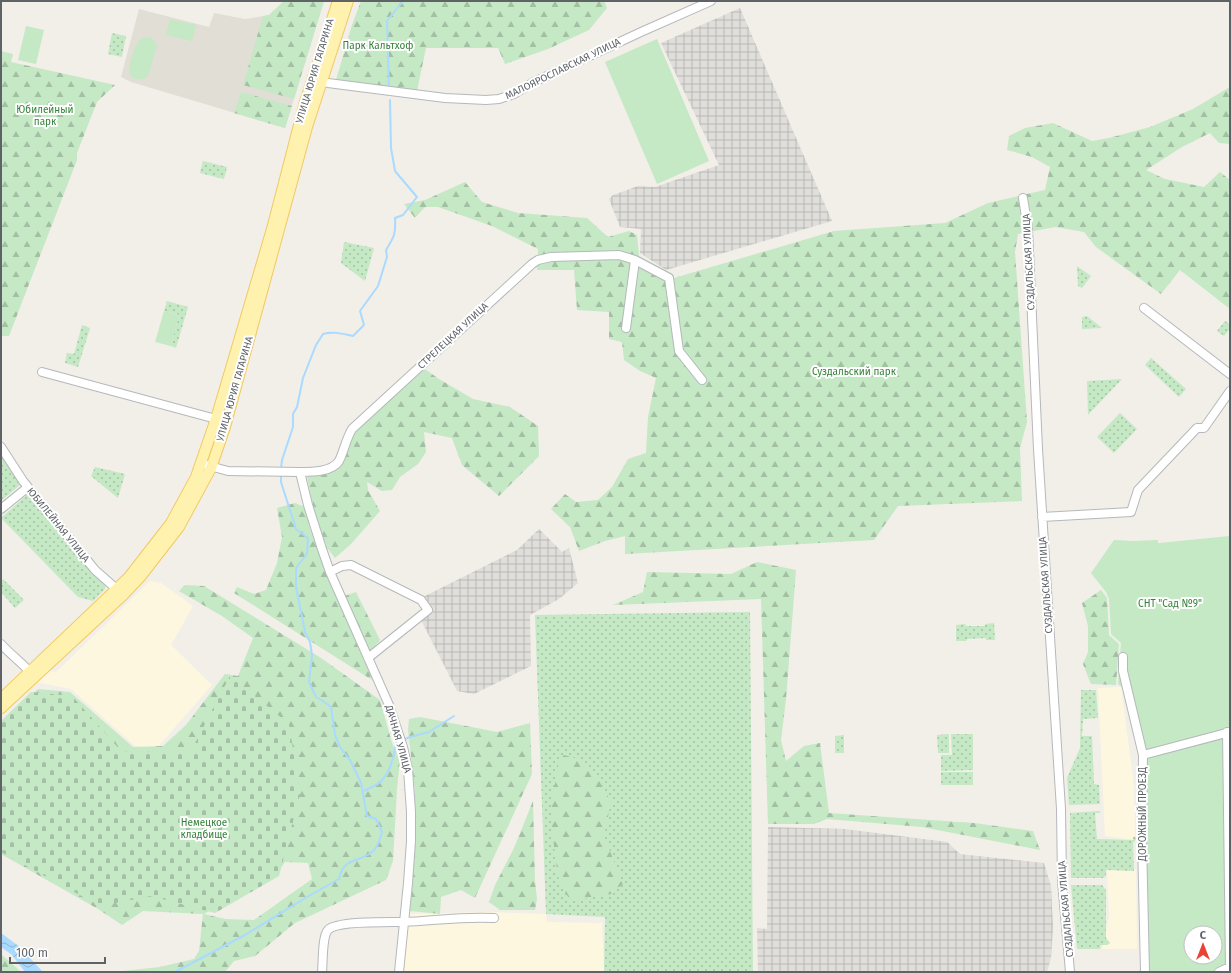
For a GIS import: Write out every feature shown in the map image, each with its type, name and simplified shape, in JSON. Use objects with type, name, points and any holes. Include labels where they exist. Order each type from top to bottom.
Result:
[{"type":"main road","name":"УЛИЦА ЮРИЯ ГАГАРИНА","points":[[1,708],[120,592],[171,523],[196,477],[206,466],[225,427],[303,142],[316,80],[338,1]]},
{"type":"main road","name":"УЛИЦА ЮРИЯ ГАГАРИНА","points":[[206,466],[216,419],[272,229],[295,138],[316,80],[348,1]]},
{"type":"main road","name":"УЛИЦА ЮРИЯ ГАГАРИНА","points":[[1,699],[120,592]]},
{"type":"street","name":"МАЛОЯРОСЛАВСКАЯ УЛИЦА","points":[[316,80],[445,98],[486,100],[499,99],[514,94],[534,82],[627,38],[711,1]]},
{"type":"street","name":"СУЗДАЛЬСКАЯ УЛИЦА","points":[[1023,198],[1028,229],[1036,421],[1061,809],[1062,881],[1070,972]]},
{"type":"street","name":"СТРЕЛЕЦКАЯ УЛИЦА","points":[[206,466],[228,471],[286,472],[312,472],[333,467],[338,462],[352,429],[532,264],[538,260],[551,257],[619,255],[635,260],[669,278],[679,351],[702,380]]},
{"type":"street","points":[[626,328],[635,260]]},
{"type":"street","points":[[1144,308],[1230,374]]},
{"type":"street","points":[[42,372],[216,419]]},
{"type":"street","points":[[1042,517],[1131,512],[1138,490],[1197,428],[1204,428],[1230,391]]},
{"type":"street","name":"ЮБИЛЕЙНАЯ УЛИЦА","points":[[1,447],[28,487],[95,570],[120,592]]},
{"type":"street","points":[[300,472],[315,528],[330,572],[342,566],[351,565],[421,600],[428,610],[368,658]]},
{"type":"street","points":[[1,509],[28,487]]},
{"type":"street","name":"ДАЧНАЯ УЛИЦА","points":[[330,572],[389,705],[403,747],[410,782],[412,812],[409,872],[399,972]]},
{"type":"street","points":[[1,644],[30,672]]},
{"type":"street","name":"ДОРОЖНЫЙ ПРОЕЗД","points":[[1123,657],[1123,671],[1143,755],[1142,840],[1145,972]]},
{"type":"street","points":[[1143,755],[1228,732],[1230,967],[1219,972]]},
{"type":"street","points":[[322,972],[325,935],[329,928],[333,926],[359,923],[403,922],[469,917],[494,918]]},
{"type":"shaded area","points":[[284,1],[324,1],[285,128],[131,82],[121,77],[139,9],[209,27],[214,13],[245,19],[269,15]]},
{"type":"shaded area","points":[[740,8],[832,221],[666,270],[640,253],[641,229],[620,227],[609,199],[613,195],[638,186],[655,187],[719,165],[661,43]]},
{"type":"shaded area","points":[[539,529],[562,552],[569,548],[578,583],[559,599],[530,615],[531,666],[474,694],[457,691],[421,620],[433,612],[421,598],[517,550]]},
{"type":"shaded area","points":[[150,581],[161,583],[193,606],[171,645],[212,685],[155,750],[141,750],[71,689],[36,682],[49,671],[56,672]]},
{"type":"shaded area","points":[[1121,687],[1134,786],[1135,840],[1105,836],[1098,688]]},
{"type":"shaded area","points":[[768,827],[845,829],[947,842],[960,854],[1044,863],[1051,886],[1053,927],[1051,958],[1047,972],[758,972],[757,928],[767,929]]},
{"type":"shaded area","points":[[1107,866],[1136,869],[1137,949],[1102,949],[1109,917]]},
{"type":"shaded area","points":[[489,912],[546,914],[547,922],[602,923],[604,972],[400,972],[405,914]]},
{"type":"green space","points":[[284,1],[324,1],[294,99],[243,85],[263,16],[269,15]]},
{"type":"green space","name":"Парк Кальтхоф","points":[[361,1],[604,1],[607,8],[589,30],[548,49],[505,64],[498,48],[426,48],[417,91],[336,80],[352,25]]},
{"type":"green space","points":[[170,19],[196,25],[192,41],[166,35]]},
{"type":"green space","points":[[26,26],[44,30],[36,64],[18,60]]},
{"type":"green space","points":[[112,33],[126,36],[122,57],[108,54]]},
{"type":"green space","points":[[143,37],[152,38],[157,46],[148,76],[142,79],[136,79],[131,76],[129,69],[132,56],[140,39]]},
{"type":"green space","points":[[657,39],[709,161],[657,184],[605,62]]},
{"type":"green space","name":"Юбилейный парк","points":[[1,51],[13,54],[11,62],[115,85],[97,102],[77,153],[77,160],[9,336],[1,336]]},
{"type":"green space","name":"Суздальский парк","points":[[1230,87],[1230,144],[1219,143],[1210,133],[1182,147],[1146,170],[1165,179],[1204,187],[1220,172],[1230,180],[1230,309],[1180,270],[1161,294],[1096,247],[1084,232],[1055,227],[1018,234],[1015,252],[1027,422],[1020,448],[1022,501],[898,506],[874,540],[625,554],[625,536],[605,541],[579,551],[570,527],[551,509],[565,494],[576,502],[598,500],[612,487],[628,459],[646,453],[648,417],[656,378],[640,371],[624,360],[622,342],[609,339],[609,312],[577,310],[574,270],[537,270],[538,249],[492,226],[438,207],[425,207],[415,218],[404,204],[425,200],[465,182],[482,202],[518,213],[587,218],[608,237],[629,231],[637,235],[639,256],[673,274],[674,278],[834,231],[945,223],[988,203],[1045,190],[1050,167],[1032,157],[1007,150],[1009,136],[1025,128],[1053,123],[1092,141],[1109,138],[1150,127],[1193,109]]},
{"type":"green space","points":[[241,92],[292,106],[285,128],[234,113]]},
{"type":"green space","points":[[203,161],[227,167],[224,179],[200,173]]},
{"type":"green space","points":[[344,242],[374,248],[365,281],[341,263]]},
{"type":"green space","points":[[1077,266],[1091,276],[1082,288],[1078,286]]},
{"type":"green space","points":[[167,301],[188,307],[176,348],[171,346],[179,315],[164,311]]},
{"type":"green space","points":[[164,311],[179,315],[171,346],[155,342]]},
{"type":"green space","points":[[1087,316],[1102,328],[1082,329],[1082,317]]},
{"type":"green space","points":[[1225,321],[1230,324],[1230,329],[1224,336],[1217,331]]},
{"type":"green space","points":[[82,325],[90,328],[78,367],[65,363],[67,353],[74,354]]},
{"type":"green space","points":[[1151,358],[1186,389],[1179,397],[1145,365]]},
{"type":"green space","points":[[425,369],[473,399],[510,407],[538,426],[539,456],[499,496],[462,465],[452,438],[424,432],[426,452],[418,464],[400,477],[392,490],[382,491],[367,482],[368,490],[380,511],[351,544],[335,558],[327,548],[319,526],[307,477],[339,469],[354,432]]},
{"type":"green space","points":[[1122,379],[1088,415],[1087,381]]},
{"type":"green space","points":[[1120,413],[1137,429],[1114,453],[1097,437]]},
{"type":"green space","points":[[1,456],[21,484],[1,501]]},
{"type":"green space","points":[[95,467],[125,474],[118,498],[91,476]]},
{"type":"green space","points":[[30,492],[106,581],[105,589],[93,601],[78,597],[1,518]]},
{"type":"green space","points":[[295,503],[305,507],[310,529],[338,598],[356,592],[380,640],[364,659],[372,680],[234,593],[237,587],[254,594],[266,590],[277,563],[282,537],[277,508]]},
{"type":"green space","name":"СНТ \"Сад №9\"","points":[[1230,536],[1230,972],[1145,972],[1139,737],[1129,693],[1118,684],[1121,643],[1111,634],[1109,599],[1106,592],[1091,573],[1114,540],[1158,540],[1158,543]]},
{"type":"green space","points":[[757,562],[796,570],[786,699],[781,740],[786,761],[804,746],[820,743],[829,813],[974,823],[1033,831],[1040,850],[922,827],[827,819],[814,824],[768,824],[761,599],[613,605],[643,592],[647,572],[731,574]]},
{"type":"green space","points":[[3,579],[24,600],[15,608],[1,592],[1,581]]},
{"type":"green space","points":[[185,585],[204,586],[321,658],[380,700],[392,743],[400,760],[393,861],[386,880],[295,923],[255,956],[234,961],[225,972],[114,972],[160,967],[194,959],[199,951],[203,914],[143,911],[122,925],[98,909],[1,854],[1,725],[38,689],[70,692],[133,747],[163,746],[186,725],[225,674],[238,676],[253,638],[222,616],[179,591]],"holes":[[[285,862],[308,863],[312,879],[254,920],[225,919],[204,914],[276,874]]]},
{"type":"green space","points":[[1101,590],[1107,598],[1109,635],[1119,644],[1116,685],[1091,684],[1083,664],[1088,652],[1088,626],[1082,603]]},
{"type":"green space","points":[[750,612],[753,972],[604,972],[605,917],[546,914],[535,615]]},
{"type":"green space","points":[[994,623],[995,640],[986,640],[986,638],[956,641],[956,625],[965,624],[966,626],[985,626],[985,624]]},
{"type":"green space","name":"Немецкое кладбище","points":[[230,676],[289,724],[300,794],[279,876],[215,913],[151,896],[100,906],[1,852],[1,721],[31,692],[72,696],[122,752],[191,751]]},
{"type":"green space","points":[[1081,690],[1096,690],[1098,718],[1083,719],[1082,736],[1092,736],[1094,784],[1099,785],[1100,804],[1069,805],[1067,778],[1080,748]]},
{"type":"green space","points":[[420,717],[497,732],[530,723],[532,774],[475,898],[461,890],[441,897],[440,914],[410,911],[415,834],[415,792],[397,789],[415,791],[408,730],[409,719]]},
{"type":"green space","points":[[949,734],[949,753],[938,753],[937,735]]},
{"type":"green space","points":[[951,734],[973,734],[973,770],[941,771],[941,755],[952,755]]},
{"type":"green space","points":[[844,735],[844,753],[835,753],[835,736]]},
{"type":"green space","points":[[564,755],[584,761],[596,774],[611,802],[604,836],[623,884],[611,894],[571,901],[560,885],[551,814],[552,794],[557,777],[557,760]]},
{"type":"green space","points":[[941,772],[973,772],[973,785],[941,785]]},
{"type":"green space","points":[[533,801],[535,881],[537,899],[535,910],[500,910],[489,902],[495,885],[514,848]]},
{"type":"green space","points":[[1100,811],[1100,813],[1095,813],[1097,839],[1133,840],[1133,837],[1138,837],[1133,843],[1134,871],[1106,870],[1106,876],[1103,878],[1071,878],[1070,813]]},
{"type":"green space","points":[[1071,885],[1102,885],[1106,890],[1106,938],[1110,943],[1107,945],[1101,945],[1100,949],[1077,949]]},
{"type":"green space","points":[[1,954],[21,972],[1,972]]},
{"type":"water","points":[[1,933],[20,947],[42,971],[25,972],[12,955],[1,947]]},
{"type":"waterway","points":[[389,88],[387,21],[403,1]]},
{"type":"waterway","points":[[281,469],[282,460],[293,427],[293,414],[297,407],[303,378],[316,345],[323,334],[335,333],[353,336],[364,325],[360,311],[378,286],[387,257],[386,250],[394,235],[395,218],[403,215],[417,197],[395,171],[391,148],[390,100]]},
{"type":"waterway","points":[[175,972],[245,935],[339,879],[341,871],[349,862],[370,854],[375,849],[382,832],[376,819],[367,816],[361,783],[350,760],[340,747],[335,735],[331,707],[316,697],[309,682],[312,655],[310,642],[305,632],[296,587],[296,568],[307,554],[308,538],[296,529],[281,482],[281,474]]},
{"type":"waterway","points":[[403,740],[429,732],[454,716]]},
{"type":"waterway","points":[[363,791],[376,785],[386,774],[391,764],[396,744],[399,742]]}]
